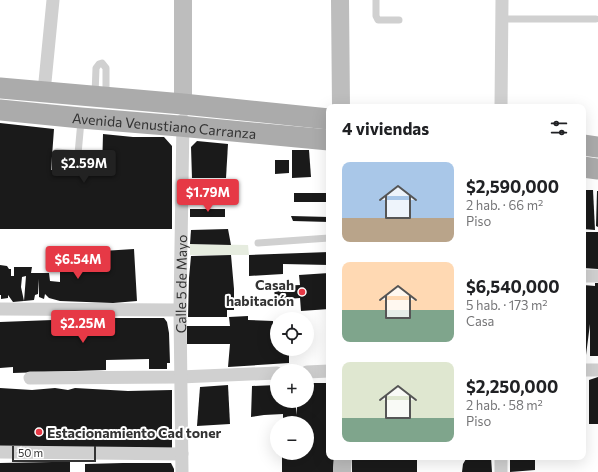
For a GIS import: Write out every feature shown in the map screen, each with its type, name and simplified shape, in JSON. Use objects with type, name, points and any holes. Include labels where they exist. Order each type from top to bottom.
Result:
[{"type":"main road","name":"Avenida Venustiano Carranza","points":[[0,88],[183,104],[326,119]]},
{"type":"main road","name":"Avenida Venustiano Carranza","points":[[0,110],[326,140]]},
{"type":"main road","points":[[586,145],[598,147]]},
{"type":"main road","points":[[586,167],[598,169]]},
{"type":"street","points":[[44,92],[53,0]]},
{"type":"street","name":"Calle 5 de Mayo","points":[[182,472],[180,310],[183,126],[183,0]]},
{"type":"street","points":[[340,0],[341,104]]},
{"type":"street","points":[[501,104],[502,0]]},
{"type":"street","points":[[586,276],[598,276]]},
{"type":"street","points":[[0,309],[180,310]]},
{"type":"street","points":[[586,370],[598,370]]},
{"type":"street","points":[[314,372],[326,371]]},
{"type":"street","points":[[30,378],[180,377],[270,373]]},
{"type":"street","points":[[0,452],[182,454]]},
{"type":"street","points":[[342,460],[342,472]]},
{"type":"street","points":[[501,460],[501,472]]},
{"type":"lane","points":[[376,0],[376,16],[378,20],[399,20]]},
{"type":"lane","points":[[502,19],[596,19]]},
{"type":"lane","points":[[78,154],[81,118]]},
{"type":"lane","points":[[57,152],[95,154]]},
{"type":"lane","points":[[258,243],[326,238]]},
{"type":"shaded area","points":[[190,244],[248,245],[249,255],[190,255]]},
{"type":"building","points":[[0,123],[54,129],[51,170],[102,171],[103,134],[133,137],[164,137],[172,146],[172,229],[0,229]]},
{"type":"building","points":[[197,141],[228,144],[226,178],[192,178],[191,147]]},
{"type":"building","points":[[292,150],[309,150],[311,177],[292,178]]},
{"type":"building","points":[[275,160],[289,160],[289,173],[275,174]]},
{"type":"building","points":[[586,190],[593,190],[595,230],[586,229]]},
{"type":"building","points":[[598,191],[598,227],[596,226]]},
{"type":"building","points":[[294,193],[326,193],[326,202],[294,202]]},
{"type":"building","points":[[190,209],[225,209],[225,217],[190,217]]},
{"type":"building","points":[[291,216],[326,217],[326,222],[293,221]]},
{"type":"building","points":[[228,229],[231,245],[190,244],[191,230]]},
{"type":"building","points":[[586,232],[598,232],[598,269],[586,268]]},
{"type":"building","points":[[134,249],[137,301],[113,303],[60,301],[49,298],[45,294],[44,299],[39,297],[39,279],[38,294],[35,295],[34,300],[24,301],[13,302],[8,295],[8,298],[1,299],[0,265],[7,266],[11,269],[11,276],[14,276],[14,267],[32,267],[31,273],[49,273],[50,281],[60,282],[60,261],[87,261],[87,252]],"holes":[[[26,276],[24,301],[21,287],[22,277]]]},
{"type":"building","points":[[326,252],[326,265],[283,264],[283,274],[249,276],[249,255]]},
{"type":"building","points":[[231,255],[234,310],[227,310],[227,317],[188,317],[191,256]]},
{"type":"building","name":"Casah habitación","points":[[326,273],[326,309],[301,311],[300,298],[275,300],[274,286],[300,285],[299,275]]},
{"type":"building","points":[[595,283],[598,283],[598,356],[590,356],[590,324],[586,355],[586,285],[595,286]]},
{"type":"building","points":[[248,316],[248,320],[270,321],[270,356],[289,356],[289,363],[228,367],[230,344],[187,344],[187,326],[230,326],[229,317]]},
{"type":"building","points":[[105,318],[164,318],[167,322],[169,333],[170,363],[167,363],[167,369],[149,369],[149,359],[106,360],[106,370],[13,373],[13,367],[0,368],[0,322]]},
{"type":"building","points":[[598,377],[598,424],[589,424],[589,380]]},
{"type":"building","points":[[314,383],[326,383],[326,460],[334,460],[333,472],[282,472],[282,460],[314,460],[314,416],[283,416],[283,414],[251,417],[252,386],[270,385],[270,408],[296,408],[297,415],[297,408],[314,408]]},
{"type":"building","points":[[228,385],[230,424],[197,426],[200,387]]},
{"type":"building","points":[[0,388],[32,390],[55,388],[68,390],[75,388],[128,391],[172,390],[172,448],[0,448]]},
{"type":"building","points":[[352,460],[417,460],[417,472],[352,472]]},
{"type":"building","points":[[465,460],[491,460],[492,472],[462,472],[463,464]]},
{"type":"building","points":[[510,460],[535,460],[535,470],[510,472]]},
{"type":"building","points":[[70,462],[70,472],[0,472],[0,463]]},
{"type":"building","points":[[171,463],[174,472],[85,472],[85,464]]},
{"type":"place","name":"Casah habitación","points":[[302,292]]},
{"type":"place","name":"Estacionamiento Cad toner","points":[[39,432]]}]
